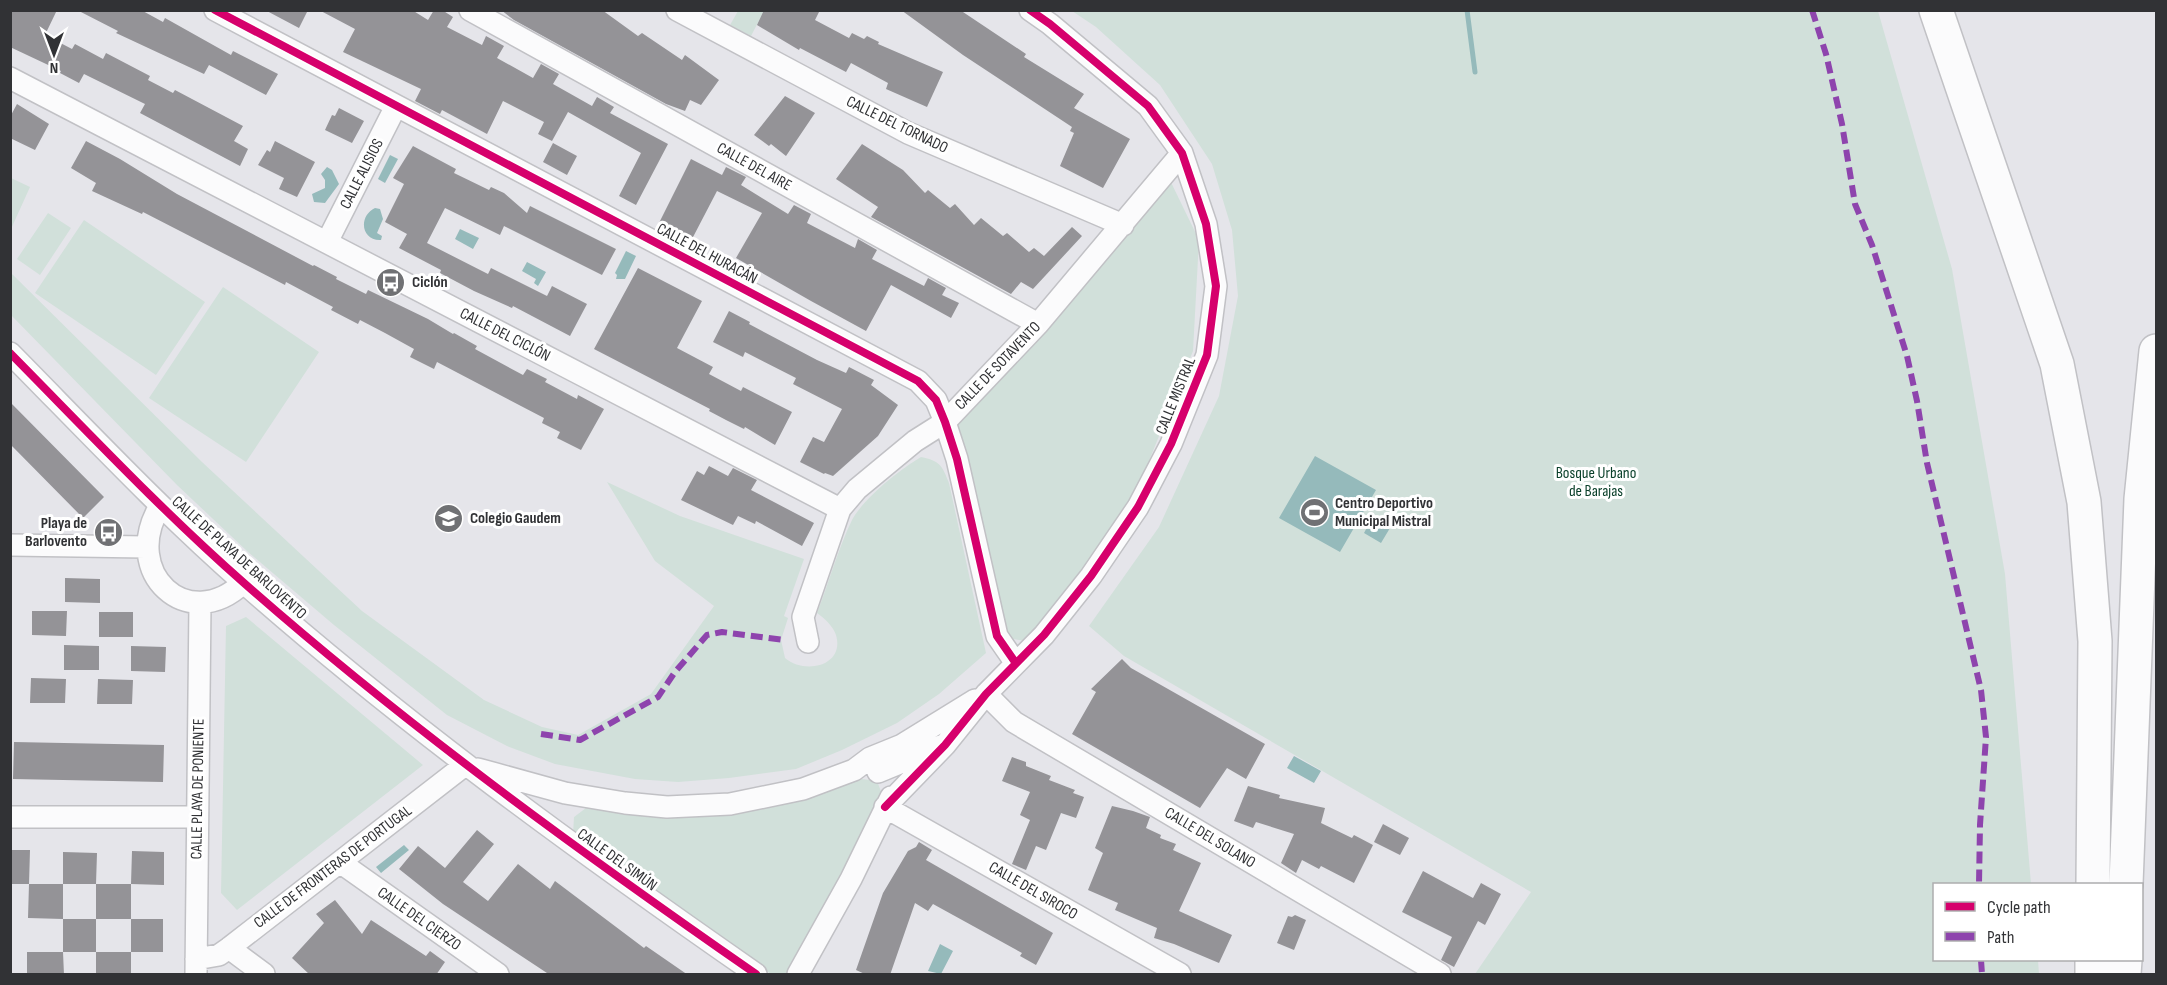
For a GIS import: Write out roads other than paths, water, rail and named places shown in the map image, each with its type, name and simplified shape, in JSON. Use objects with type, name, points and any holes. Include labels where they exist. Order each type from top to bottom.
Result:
[{"type":"highway","points":[[1920,10],[1946,85],[2012,235]]},
{"type":"highway","points":[[1936,10],[2057,364],[2084,502],[2095,640],[2093,883]]},
{"type":"highway","points":[[2126,883],[2141,499],[2157,351]]},
{"type":"street","name":"CALLE DEL HURACÁN","points":[[215,10],[918,381],[936,400],[945,422],[960,471],[998,636],[1015,662]]},
{"type":"street","name":"CALLE DEL AIRE","points":[[470,10],[1038,324]]},
{"type":"street","name":"CALLE DEL TORNADO","points":[[677,10],[908,133],[1123,225]]},
{"type":"street","name":"CALLE MISTRAL","points":[[986,693],[1061,615],[1138,507],[1171,444],[1208,355],[1216,285],[1206,224],[1182,153],[1148,106],[1030,10]]},
{"type":"street","name":"CALLE DEL CICLÓN","points":[[10,78],[840,509]]},
{"type":"street","name":"CALLE ALISIOS","points":[[327,242],[396,106]]},
{"type":"street","name":"CALLE DE SOTAVENTO","points":[[808,642],[803,617],[840,509],[857,489],[915,441],[945,422],[1038,324],[1182,153]]},
{"type":"street","name":"CALLE DE PLAYA DE BARLOVENTO","points":[[10,353],[160,506],[243,583],[361,683],[465,765]]},
{"type":"street","name":"CALLE DE PLAYA DE BARLOVENTO","points":[[146,547],[153,517],[160,506]]},
{"type":"street","points":[[10,545],[146,547],[152,570],[158,581],[181,598],[200,603]]},
{"type":"street","name":"CALLE DE PLAYA DE BARLOVENTO","points":[[200,603],[224,597],[243,583]]},
{"type":"street","name":"CALLE PLAYA DE PONIENTE","points":[[196,967],[200,603]]},
{"type":"street","points":[[465,765],[565,793],[625,803],[667,807],[730,804],[803,789],[854,770],[870,758],[902,745],[986,693]]},
{"type":"street","points":[[885,807],[945,745],[986,693]]},
{"type":"street","name":"CALLE DEL SOLANO","points":[[986,693],[1014,722],[1440,975]]},
{"type":"street","points":[[798,975],[851,879],[885,807],[916,755],[946,717]]},
{"type":"street","points":[[854,770],[878,772],[945,745]]},
{"type":"street","name":"CALLE DE FRONTERAS DE PORTUGAL","points":[[196,967],[229,948],[465,765]]},
{"type":"street","name":"CALLE DEL SIMÚN","points":[[465,765],[603,868],[756,975]]},
{"type":"street","points":[[878,772],[891,788],[885,807]]},
{"type":"street","name":"CALLE DEL SIROCO","points":[[885,807],[1180,975]]},
{"type":"street","points":[[10,817],[197,818]]},
{"type":"street","name":"CALLE DEL CIERZO","points":[[340,863],[498,975]]},
{"type":"street","points":[[229,948],[264,975]]},
{"type":"water","points":[[390,155],[398,159],[385,183],[378,179]]},
{"type":"water","points":[[327,167],[332,170],[339,184],[325,203],[314,202],[312,194],[325,188],[325,180],[321,174]]},
{"type":"water","points":[[375,208],[380,209],[383,219],[377,233],[382,236],[381,240],[369,237],[364,227],[366,217]]},
{"type":"water","points":[[460,229],[479,238],[473,249],[455,239]]},
{"type":"water","points":[[626,251],[636,256],[625,279],[616,279],[615,273]]},
{"type":"water","points":[[527,262],[546,272],[538,286],[534,283],[536,279],[522,271]]},
{"type":"water","points":[[1315,456],[1376,490],[1340,552],[1279,518]]},
{"type":"water","points":[[1372,518],[1390,528],[1381,543],[1364,533]]},
{"type":"water","points":[[1294,756],[1321,771],[1314,783],[1287,768]]},
{"type":"water","points":[[404,845],[409,850],[381,873],[376,867]]},
{"type":"water","points":[[940,944],[953,951],[941,974],[928,971]]},
{"type":"waterway","points":[[1467,10],[1475,72]]},
{"type":"place","name":"Ciclón","points":[[391,282]]},
{"type":"place","name":"Centro Deportivo Municipal Mistral","points":[[1314,512]]},
{"type":"place","name":"Colegio Gaudem","points":[[449,518]]},
{"type":"place","name":"Playa de Barlovento","points":[[108,532]]},
{"type":"park label","name":"Bosque Urbano de Barajas","points":[[1596,482]]}]
